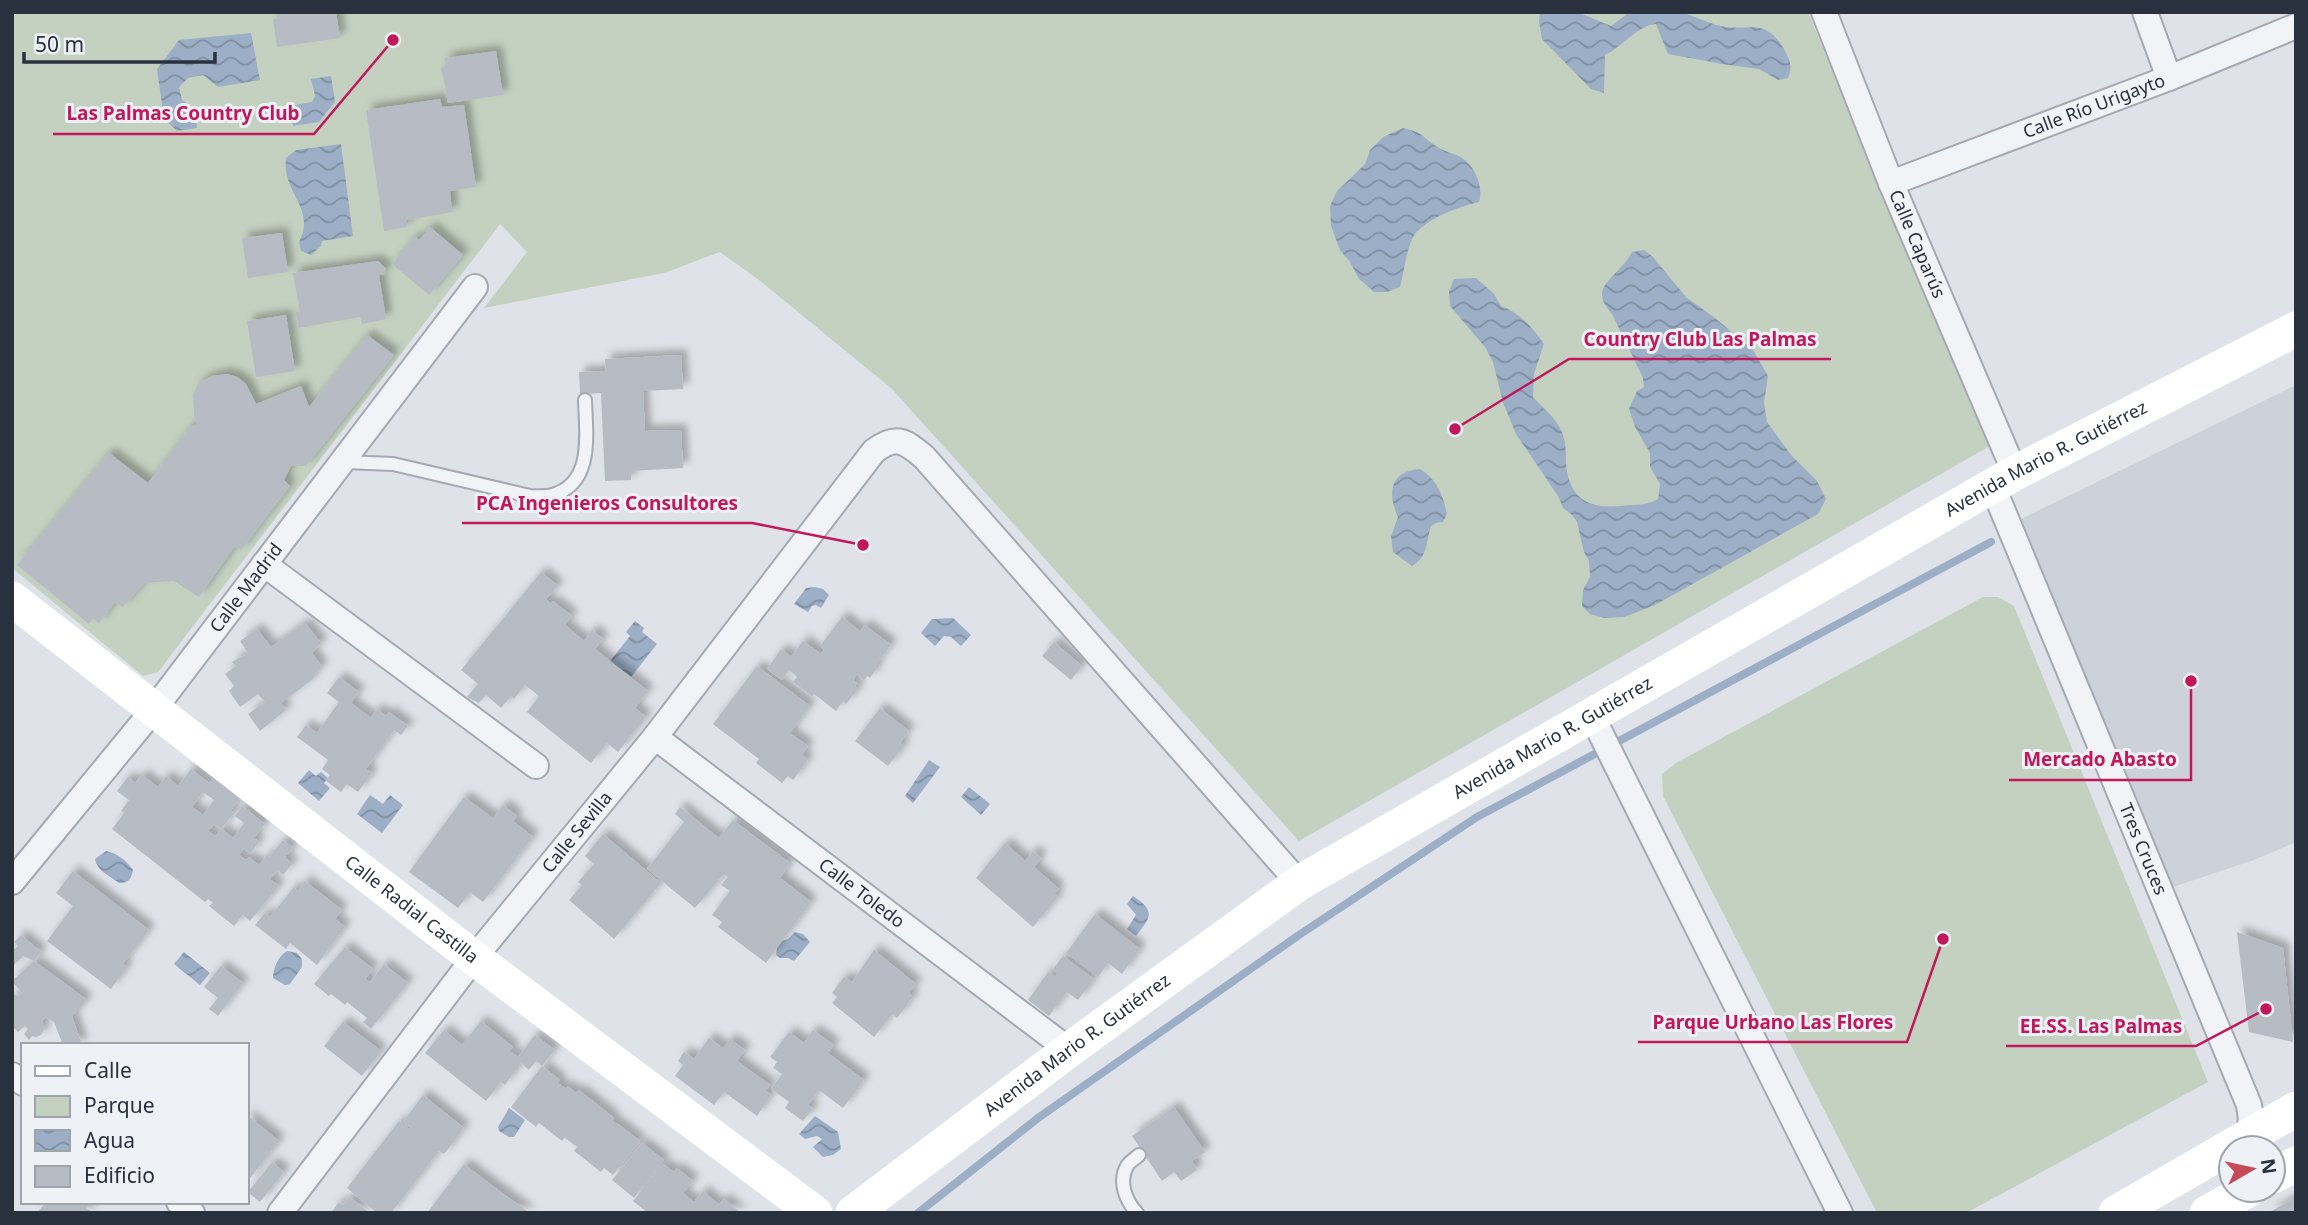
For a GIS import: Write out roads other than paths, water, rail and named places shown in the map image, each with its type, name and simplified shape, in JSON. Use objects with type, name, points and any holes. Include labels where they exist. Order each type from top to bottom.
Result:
[{"type":"street","name":"Calle Caparús","points":[[1824,12],[2004,480]]},
{"type":"street","points":[[2145,12],[2169,78]]},
{"type":"street","name":"Calle Río Urigayto","points":[[1891,183],[2169,78],[2296,26]]},
{"type":"street","name":"Calle Madrid","points":[[12,882],[155,708],[475,287]]},
{"type":"street","name":"Avenida Mario R. Gutiérrez","points":[[853,1213],[1069,1050],[1299,883],[1596,724],[2004,480],[2296,329]]},
{"type":"street","name":"Calle Sevilla","points":[[280,1213],[474,958],[655,737],[874,451],[887,441],[900,440],[924,457],[1299,883]]},
{"type":"street","name":"Tres Cruces","points":[[2004,480],[2249,1105],[2251,1119],[2248,1134]]},
{"type":"street","points":[[264,564],[536,766]]},
{"type":"street","name":"Calle Radial Castilla","points":[[12,599],[474,958],[815,1213]]},
{"type":"street","points":[[1596,724],[1840,1213]]},
{"type":"street","name":"Calle Toledo","points":[[655,737],[1069,1050]]},
{"type":"street","points":[[2250,1134],[2296,1109]]},
{"type":"street","points":[[2116,1213],[2217,1153]]},
{"type":"street","points":[[2207,1213],[2223,1204]]},
{"type":"lane","points":[[344,462],[393,464],[530,496],[551,496],[571,487],[580,472],[587,449],[585,400]]},
{"type":"lane","points":[[1137,1213],[1122,1188],[1127,1166],[1139,1155]]},
{"type":"water","points":[[1674,11],[1716,25],[1755,27],[1771,33],[1778,41],[1789,59],[1790,71],[1788,78],[1778,80],[1759,69],[1668,54],[1656,24],[1636,32],[1605,55],[1604,93],[1591,89],[1542,39],[1540,12],[1577,12],[1611,26],[1626,15],[1626,12]]},
{"type":"water","points":[[251,33],[260,80],[218,87],[203,75],[188,78],[179,87],[182,100],[195,109],[197,128],[177,131],[164,119],[157,69],[179,40]]},
{"type":"water","points":[[331,76],[335,102],[319,122],[293,126],[290,106],[312,102],[315,96],[311,79]]},
{"type":"water","points":[[1403,128],[1418,133],[1439,148],[1467,162],[1477,178],[1479,202],[1445,214],[1421,228],[1410,245],[1400,287],[1387,292],[1374,292],[1359,279],[1340,250],[1331,226],[1330,206],[1337,191],[1365,164],[1370,150],[1383,137]]},
{"type":"water","points":[[341,144],[353,236],[322,241],[321,246],[311,255],[301,251],[299,242],[304,220],[288,181],[286,158],[296,150]]},
{"type":"water","points":[[1644,250],[1686,297],[1753,350],[1768,376],[1764,403],[1767,422],[1792,456],[1817,481],[1826,499],[1818,514],[1655,605],[1624,617],[1605,618],[1590,614],[1582,606],[1583,590],[1590,577],[1589,561],[1584,552],[1577,522],[1563,508],[1558,496],[1516,434],[1503,403],[1493,362],[1485,347],[1450,306],[1449,291],[1454,279],[1476,278],[1494,294],[1501,306],[1526,322],[1544,344],[1534,374],[1533,397],[1561,430],[1565,442],[1568,475],[1576,493],[1589,503],[1598,505],[1645,504],[1658,499],[1660,484],[1650,467],[1650,453],[1635,427],[1629,409],[1637,391],[1644,387],[1643,378],[1602,293],[1632,252]]},
{"type":"water","points":[[1420,469],[1438,488],[1447,514],[1443,522],[1431,526],[1424,554],[1412,566],[1393,552],[1391,537],[1398,517],[1392,492],[1402,474]]},
{"type":"water","points":[[806,588],[823,589],[829,595],[821,608],[812,606],[808,612],[794,604]]},
{"type":"water","points":[[953,618],[971,635],[961,646],[951,637],[944,636],[935,646],[921,633],[932,619]]},
{"type":"water","points":[[635,621],[644,628],[642,632],[657,644],[631,677],[610,661],[630,636],[626,632]]},
{"type":"water","points":[[929,760],[940,767],[913,803],[905,796]]},
{"type":"water","points":[[309,770],[316,776],[321,772],[328,778],[324,783],[330,788],[319,801],[298,783]]},
{"type":"water","points":[[969,787],[990,804],[981,815],[961,797]]},
{"type":"water","points":[[370,795],[383,804],[390,795],[403,805],[382,833],[357,814]]},
{"type":"water","points":[[106,851],[121,858],[133,870],[127,881],[119,883],[98,867],[95,859]]},
{"type":"water","points":[[1133,896],[1145,906],[1149,914],[1136,936],[1127,929],[1136,915],[1127,904]]},
{"type":"water","points":[[795,932],[803,934],[810,942],[794,961],[780,958],[776,955],[777,948]]},
{"type":"water","points":[[287,951],[297,953],[302,959],[302,967],[290,984],[285,985],[273,978],[277,963]]},
{"type":"water","points":[[184,952],[210,973],[200,985],[174,964]]},
{"type":"water","points":[[509,1108],[525,1120],[514,1137],[499,1131],[498,1127]]},
{"type":"water","points":[[815,1116],[838,1132],[841,1149],[833,1155],[823,1157],[813,1147],[822,1139],[817,1136],[805,1139],[799,1134]]},
{"type":"waterway","points":[[918,1213],[1038,1118],[1299,935],[1477,817],[1991,542]]},
{"type":"place","name":"Las Palmas Country Club","points":[[393,40]]},
{"type":"place","name":"Country Club Las Palmas","points":[[1455,429]]},
{"type":"place","name":"PCA Ingenieros Consultores","points":[[863,545]]},
{"type":"place","name":"Mercado Abasto","points":[[2191,681]]},
{"type":"place","name":"Parque Urbano Las Flores","points":[[1943,939]]},
{"type":"place","name":"EE.SS. Las Palmas","points":[[2266,1009]]}]
